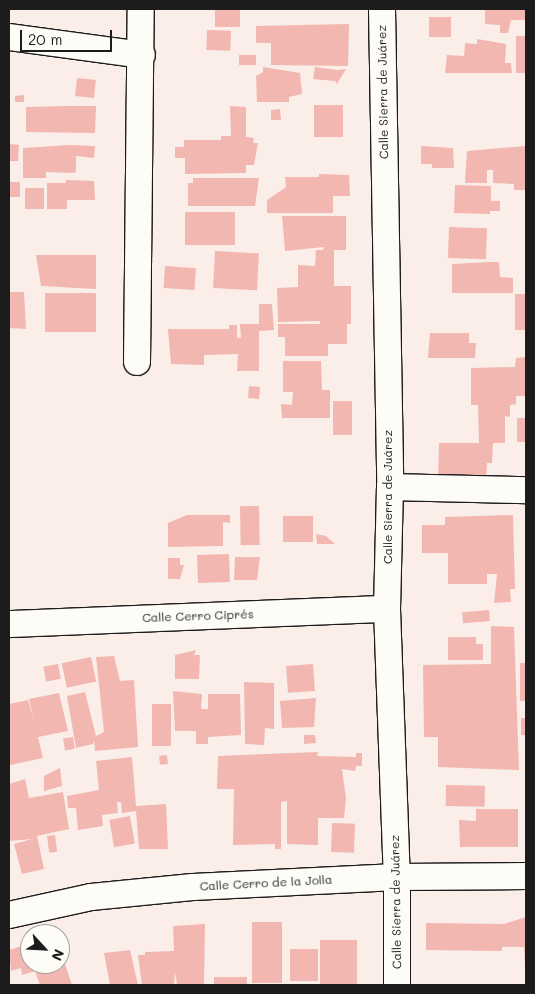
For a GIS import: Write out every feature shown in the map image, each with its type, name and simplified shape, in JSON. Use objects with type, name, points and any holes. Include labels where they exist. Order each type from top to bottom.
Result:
[{"type":"street","points":[[137,362],[142,55],[141,9]]},
{"type":"street","name":"Calle Sierra de Juárez","points":[[382,9],[390,487],[387,609],[397,877],[397,985]]},
{"type":"street","points":[[9,37],[142,55]]},
{"type":"street","points":[[390,487],[526,490]]},
{"type":"street","name":"Calle Cerro Ciprés","points":[[9,624],[387,609]]},
{"type":"street","name":"Calle Cerro de la Jolla","points":[[9,915],[91,897],[194,886],[397,877],[526,876]]},
{"type":"building","points":[[215,9],[240,9],[240,27],[215,27]]},
{"type":"building","points":[[485,9],[526,9],[526,20],[511,20],[508,33],[500,33],[500,25],[485,24]]},
{"type":"building","points":[[429,17],[451,17],[451,37],[429,37]]},
{"type":"building","points":[[349,24],[348,66],[271,65],[271,43],[256,43],[256,26]]},
{"type":"building","points":[[207,30],[231,31],[230,51],[206,50]]},
{"type":"building","points":[[516,36],[526,36],[526,73],[516,73]]},
{"type":"building","points":[[477,39],[506,44],[505,63],[511,63],[512,73],[445,73],[447,55],[464,56],[465,43],[477,44]]},
{"type":"building","points":[[239,55],[256,55],[256,65],[239,65]]},
{"type":"building","points":[[263,67],[300,73],[302,94],[289,97],[289,102],[257,102],[256,76],[263,72]]},
{"type":"building","points":[[315,67],[337,70],[346,69],[337,84],[335,81],[313,79]]},
{"type":"building","points":[[77,78],[96,80],[94,98],[75,96]]},
{"type":"building","points":[[24,95],[24,102],[15,102],[15,96]]},
{"type":"building","points":[[314,105],[343,105],[343,137],[314,137]]},
{"type":"building","points":[[96,106],[95,133],[26,132],[26,107]]},
{"type":"building","points":[[230,106],[246,107],[246,137],[254,138],[253,143],[258,143],[254,165],[246,165],[246,173],[185,174],[185,158],[175,158],[175,147],[184,147],[184,140],[221,140],[221,136],[231,136]]},
{"type":"building","points":[[280,109],[281,120],[271,120],[271,110]]},
{"type":"building","points":[[9,144],[19,145],[18,161],[9,161]]},
{"type":"building","points":[[70,145],[95,146],[94,158],[76,156],[76,172],[46,172],[46,178],[23,178],[23,148]]},
{"type":"building","points":[[421,146],[453,148],[454,168],[432,168],[432,164],[421,164]]},
{"type":"building","points":[[526,146],[526,190],[514,190],[514,184],[493,183],[493,170],[487,170],[487,183],[465,183],[467,151]]},
{"type":"building","points":[[319,174],[349,175],[350,196],[333,196],[333,213],[267,213],[267,200],[286,187],[285,177],[319,177]]},
{"type":"building","points":[[193,178],[259,178],[255,206],[188,206],[188,183],[193,183]]},
{"type":"building","points":[[66,180],[94,181],[95,200],[67,200],[67,209],[47,209],[47,183],[66,183]]},
{"type":"building","points":[[9,182],[20,182],[20,197],[9,197]]},
{"type":"building","points":[[455,185],[491,186],[491,201],[500,201],[500,211],[490,211],[490,214],[454,213]]},
{"type":"building","points":[[25,188],[44,188],[44,209],[25,209]]},
{"type":"building","points":[[185,212],[235,212],[235,245],[185,245]]},
{"type":"building","points":[[282,216],[346,216],[346,250],[334,250],[334,286],[351,286],[351,324],[347,324],[347,344],[328,344],[328,356],[285,356],[285,337],[278,337],[278,324],[320,324],[320,321],[278,322],[277,288],[298,287],[298,265],[315,266],[316,250],[323,250],[324,247],[285,251]]},
{"type":"building","points":[[449,227],[487,228],[486,259],[448,258]]},
{"type":"building","points":[[215,251],[259,253],[257,290],[213,288]]},
{"type":"building","points":[[36,255],[96,255],[96,289],[41,286]]},
{"type":"building","points":[[499,262],[500,277],[513,278],[513,293],[452,293],[452,264]]},
{"type":"building","points":[[165,266],[196,268],[194,290],[163,288]]},
{"type":"building","points":[[9,292],[24,292],[26,329],[9,328]]},
{"type":"building","points":[[45,293],[96,293],[96,332],[45,332]]},
{"type":"building","points":[[515,294],[526,294],[526,330],[515,330]]},
{"type":"building","points":[[259,304],[272,304],[274,330],[259,331],[259,371],[237,371],[238,354],[204,355],[204,365],[171,364],[168,329],[229,329],[229,325],[237,325],[237,338],[241,338],[240,324],[259,324]]},
{"type":"building","points":[[430,333],[469,333],[469,343],[476,343],[475,358],[428,358]]},
{"type":"building","points":[[526,357],[526,396],[516,396],[516,404],[510,405],[510,417],[505,416],[505,443],[493,443],[492,463],[487,463],[486,480],[438,479],[439,443],[479,443],[478,405],[471,405],[471,368],[515,367],[516,358]]},
{"type":"building","points":[[283,361],[321,361],[322,390],[330,390],[330,418],[282,418],[281,404],[292,405],[293,392],[283,392]]},
{"type":"building","points":[[249,386],[260,387],[259,399],[248,398]]},
{"type":"building","points":[[333,401],[352,401],[352,435],[333,435]]},
{"type":"building","points":[[517,418],[526,418],[526,442],[517,442]]},
{"type":"building","points":[[240,506],[259,506],[260,545],[241,545]]},
{"type":"building","points":[[187,515],[230,515],[230,523],[223,522],[223,546],[168,547],[168,523]]},
{"type":"building","points":[[513,515],[515,589],[510,589],[511,602],[494,603],[497,574],[487,574],[487,584],[448,584],[448,553],[422,553],[422,525],[445,525],[445,517]]},
{"type":"building","points":[[283,516],[313,516],[313,542],[283,542]]},
{"type":"building","points":[[316,534],[326,536],[335,544],[317,544]]},
{"type":"building","points":[[229,554],[230,582],[198,583],[197,555]]},
{"type":"building","points":[[235,557],[260,557],[257,580],[234,580]]},
{"type":"building","points":[[168,558],[180,558],[180,565],[184,565],[180,579],[168,579]]},
{"type":"building","points":[[489,610],[490,621],[463,623],[462,612]]},
{"type":"building","points":[[491,626],[514,627],[519,770],[438,767],[438,737],[424,737],[423,665],[491,664]]},
{"type":"building","points":[[448,637],[476,637],[476,644],[483,644],[483,660],[448,660]]},
{"type":"building","points":[[196,650],[194,655],[200,655],[199,679],[175,679],[175,655]]},
{"type":"building","points":[[114,656],[120,681],[134,680],[138,747],[95,751],[94,740],[93,744],[76,748],[67,696],[85,692],[96,736],[104,732],[96,657]]},
{"type":"building","points":[[91,657],[96,681],[67,688],[62,663]]},
{"type":"building","points":[[520,663],[526,663],[526,701],[520,701]]},
{"type":"building","points":[[58,664],[61,679],[46,682],[43,667]]},
{"type":"building","points":[[313,664],[315,691],[288,693],[286,666]]},
{"type":"building","points":[[244,682],[274,683],[274,729],[265,728],[264,745],[245,744]]},
{"type":"building","points":[[173,691],[202,694],[201,709],[208,709],[208,694],[240,694],[241,735],[208,737],[208,744],[196,744],[196,731],[175,731]]},
{"type":"building","points":[[59,693],[68,731],[38,737],[43,758],[10,765],[9,704],[28,700],[34,721],[29,699]]},
{"type":"building","points":[[316,698],[314,727],[282,728],[280,701]]},
{"type":"building","points":[[152,704],[171,704],[171,746],[152,746]]},
{"type":"building","points":[[521,718],[526,718],[526,735],[521,735]]},
{"type":"building","points":[[304,735],[315,735],[316,743],[304,744]]},
{"type":"building","points":[[73,737],[75,749],[65,750],[63,739]]},
{"type":"building","points":[[318,752],[317,756],[356,757],[356,753],[362,753],[362,766],[356,766],[355,771],[342,769],[346,799],[344,818],[318,818],[318,845],[287,844],[287,801],[281,802],[281,849],[275,849],[275,844],[233,845],[234,789],[217,789],[218,756]]},
{"type":"building","points":[[167,755],[168,764],[160,765],[159,756]]},
{"type":"building","points":[[132,757],[136,806],[166,804],[168,849],[139,849],[136,811],[122,813],[121,802],[117,802],[118,813],[102,815],[103,826],[78,830],[76,808],[68,808],[67,796],[99,790],[96,761]]},
{"type":"building","points":[[60,768],[62,786],[44,791],[44,776]]},
{"type":"building","points":[[25,779],[29,798],[63,792],[69,829],[37,836],[44,869],[22,874],[14,844],[32,839],[9,841],[9,784]]},
{"type":"building","points":[[446,785],[485,786],[485,807],[446,806]]},
{"type":"building","points":[[476,809],[518,809],[518,847],[460,847],[459,820],[476,821]]},
{"type":"building","points":[[130,816],[135,844],[114,847],[109,820]]},
{"type":"building","points":[[332,823],[355,824],[354,853],[331,852]]},
{"type":"building","points":[[55,835],[57,852],[49,853],[47,836]]},
{"type":"building","points":[[526,917],[526,985],[524,947],[502,947],[502,951],[426,950],[426,923],[504,924]]},
{"type":"building","points":[[252,922],[282,922],[282,983],[252,983]]},
{"type":"building","points":[[205,924],[204,985],[177,985],[175,972],[174,985],[142,985],[138,955],[145,955],[145,952],[174,951],[173,926]]},
{"type":"building","points":[[320,940],[357,940],[357,985],[320,985]]},
{"type":"building","points":[[20,947],[20,968],[11,971],[9,950]]},
{"type":"building","points":[[290,949],[318,949],[318,981],[290,981]]},
{"type":"building","points":[[130,950],[138,985],[110,985],[104,953]]},
{"type":"building","points":[[36,974],[68,974],[72,985],[40,985]]},
{"type":"building","points":[[214,977],[247,977],[247,985],[214,985]]}]
